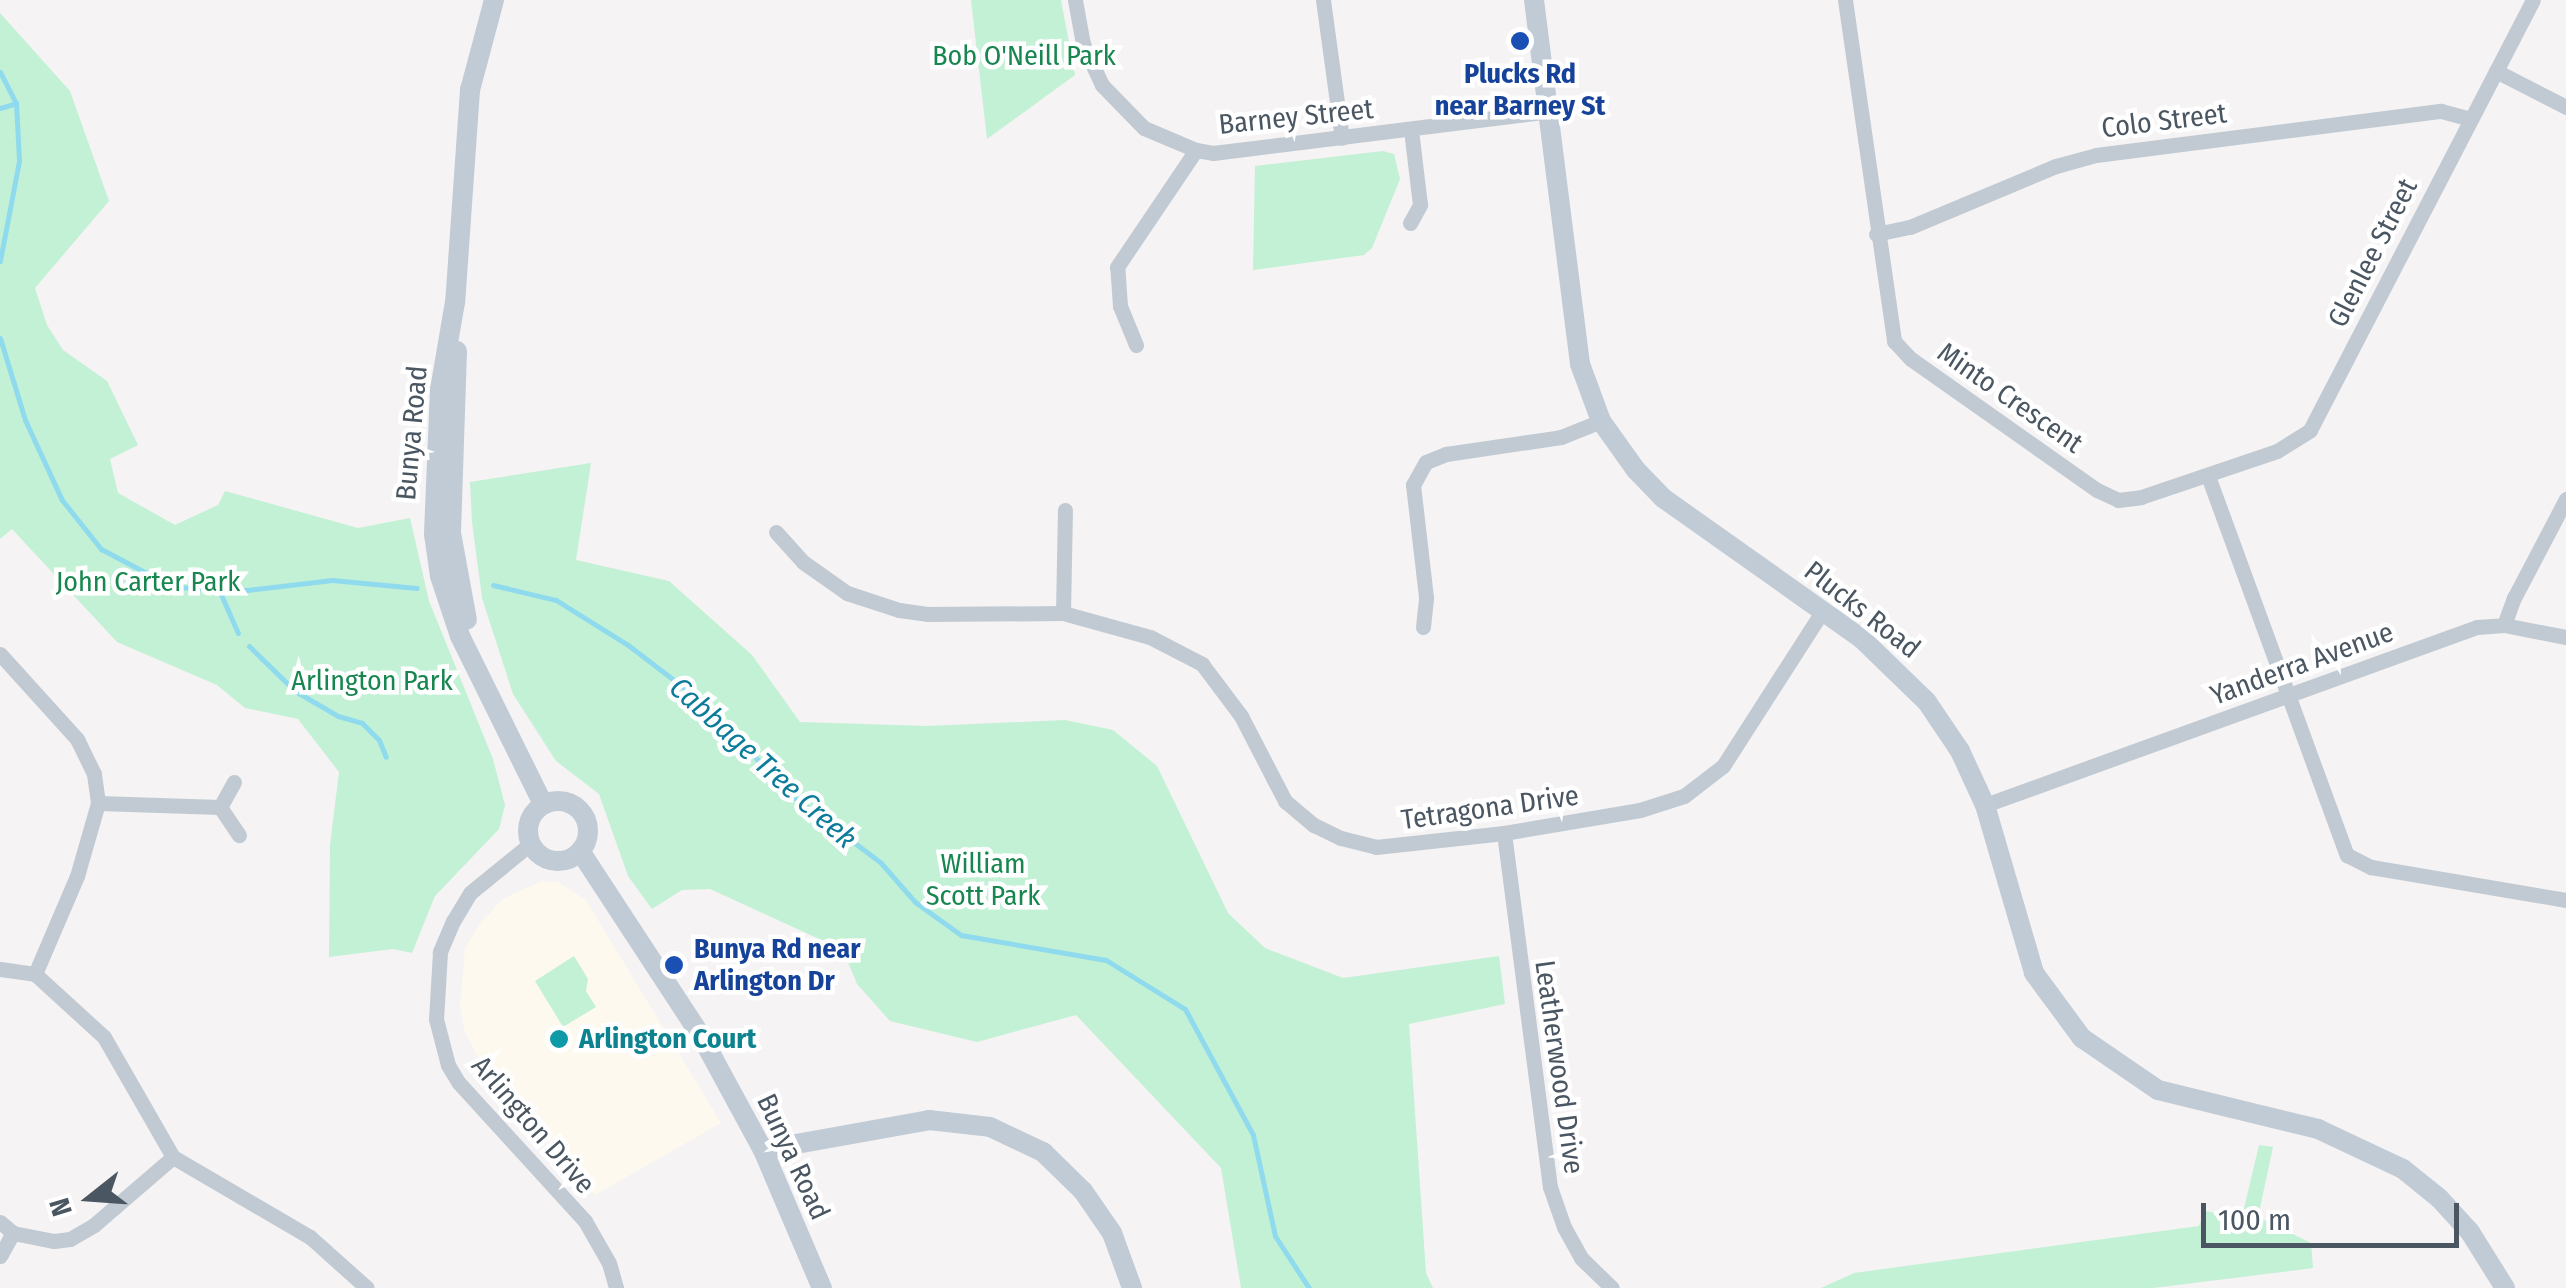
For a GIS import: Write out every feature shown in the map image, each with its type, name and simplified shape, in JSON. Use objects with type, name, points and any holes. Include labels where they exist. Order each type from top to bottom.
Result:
[{"type":"street","name":"Bunya Road","points":[[494,0],[470,90],[455,302],[440,390],[434,534],[440,576],[460,636],[485,679],[543,804]]},
{"type":"street","name":"Barney Street","points":[[1075,0],[1083,44],[1102,85],[1144,128],[1196,150],[1214,153],[1548,111]]},
{"type":"street","points":[[1323,0],[1342,138]]},
{"type":"street","name":"Plucks Road","points":[[1534,0],[1580,364],[1601,421],[1636,470],[1663,498],[1886,659],[1928,702],[1960,750],[1985,805],[2034,974],[2082,1038],[2158,1090],[2318,1129],[2403,1169],[2439,1198],[2470,1232],[2505,1288]]},
{"type":"street","name":"Minto Crescent","points":[[1846,0],[1891,333],[1912,359],[2107,496],[2130,500],[2208,476]]},
{"type":"street","name":"Glenlee Street","points":[[2208,476],[2278,452],[2310,430],[2533,0]]},
{"type":"street","points":[[2496,71],[2566,107]]},
{"type":"street","name":"Colo Street","points":[[1876,234],[1910,227],[2056,166],[2096,155],[2441,110],[2471,118]]},
{"type":"street","points":[[1410,223],[1420,205],[1411,130]]},
{"type":"street","points":[[1136,344],[1120,306],[1118,268],[1124,251],[1196,150]]},
{"type":"street","points":[[1423,627],[1426,597],[1413,485],[1426,462],[1446,454],[1562,437],[1601,421]]},
{"type":"street","points":[[2208,476],[2338,837],[2353,860],[2566,900]]},
{"type":"street","points":[[2566,499],[2514,598],[2504,626],[2566,637]]},
{"type":"street","points":[[1063,614],[1065,510]]},
{"type":"street","name":"Tetragona Drive","points":[[776,532],[803,562],[847,594],[898,610],[927,614],[1063,614],[1150,637],[1202,664],[1241,716],[1285,801],[1314,825],[1341,838],[1376,847],[1504,834],[1640,810],[1684,796],[1724,766],[1822,612]]},
{"type":"street","name":"Yanderra Avenue","points":[[1985,805],[2471,629],[2504,626]]},
{"type":"street","points":[[0,654],[77,739],[94,774],[98,803],[77,876],[35,974]]},
{"type":"street","points":[[220,806],[234,782]]},
{"type":"street","points":[[561,800],[578,808],[588,834],[580,851],[553,861],[530,844],[528,826],[543,804],[561,800]]},
{"type":"street","points":[[98,803],[220,806]]},
{"type":"street","points":[[220,806],[239,835]]},
{"type":"street","name":"Leatherwood Drive","points":[[1504,834],[1550,1187],[1564,1227],[1582,1258],[1612,1288]]},
{"type":"street","name":"Arlington Drive","points":[[530,844],[470,894],[453,920],[440,952],[436,1019],[448,1065],[460,1083],[584,1221],[609,1263],[616,1288]]},
{"type":"street","name":"Bunya Road","points":[[580,851],[701,1036],[763,1150],[822,1288]]},
{"type":"street","points":[[0,969],[35,974],[104,1037],[173,1158],[310,1237],[367,1288]]},
{"type":"street","points":[[763,1150],[929,1120],[990,1127],[1044,1152],[1073,1179],[1112,1233],[1132,1288]]},
{"type":"street","points":[[0,1222],[13,1234],[54,1241],[70,1238],[94,1225],[173,1158]]},
{"type":"street","points":[[0,1256],[13,1234]]},
{"type":"shaded area","points":[[542,881],[558,882],[586,900],[721,1123],[595,1195],[485,1070],[465,1033],[460,1006],[465,948],[480,923],[504,898]]},
{"type":"green space","name":"Bob O'Neill Park","points":[[971,0],[1061,0],[1075,75],[987,139]]},
{"type":"green space","points":[[0,13],[70,91],[109,201],[35,288],[47,325],[63,350],[107,381],[138,445],[110,459],[118,493],[175,525],[218,505],[225,491],[358,528],[410,518],[429,601],[493,759],[505,805],[499,829],[435,896],[412,953],[393,949],[329,957],[330,845],[339,772],[298,719],[245,708],[217,685],[117,642],[12,529],[0,539]]},
{"type":"green space","points":[[1383,151],[1394,154],[1400,179],[1372,248],[1364,255],[1253,270],[1255,166]]},
{"type":"green space","name":"William Scott Park","points":[[591,463],[576,560],[669,581],[752,655],[800,722],[927,726],[1065,720],[1113,730],[1157,766],[1228,913],[1265,948],[1343,978],[1499,956],[1505,1004],[1409,1024],[1426,1273],[1433,1288],[1241,1288],[1221,1168],[1076,1015],[977,1042],[890,1021],[857,984],[843,950],[710,889],[682,890],[652,909],[628,876],[599,794],[556,761],[513,694],[482,598],[470,482]]},
{"type":"green space","points":[[574,956],[588,979],[586,991],[596,1007],[563,1027],[535,981]]},
{"type":"green space","points":[[2259,1145],[2273,1147],[2258,1217],[2311,1243],[2313,1268],[2153,1288],[1821,1288],[1854,1273],[2199,1226],[2205,1211],[2242,1217]]},
{"type":"waterway","name":"Cabbage Tree Creek","points":[[0,72],[16,103],[19,161],[0,261]]},
{"type":"waterway","points":[[0,108],[16,103]]},
{"type":"waterway","name":"Cabbage Tree Creek","points":[[0,338],[25,420],[62,500],[101,549],[173,587],[247,590],[332,580],[417,588]]},
{"type":"waterway","name":"Cabbage Tree Creek","points":[[493,585],[556,600],[628,645],[717,713],[782,788],[881,863],[915,902],[961,935],[1106,960],[1185,1009],[1253,1135],[1275,1236],[1309,1288]]},
{"type":"waterway","points":[[219,590],[238,633]]},
{"type":"waterway","points":[[249,646],[295,691],[338,716],[362,723],[379,740],[386,757]]},
{"type":"place","name":"Plucks Rd near Barney St","points":[[1520,41]]},
{"type":"place","name":"Bunya Rd near Arlington Dr","points":[[674,965]]},
{"type":"place","name":"Arlington Court","points":[[559,1039]]},
{"type":"park label","name":"John Carter Park","points":[[148,582]]},
{"type":"park label","name":"Arlington Park","points":[[372,681]]}]
